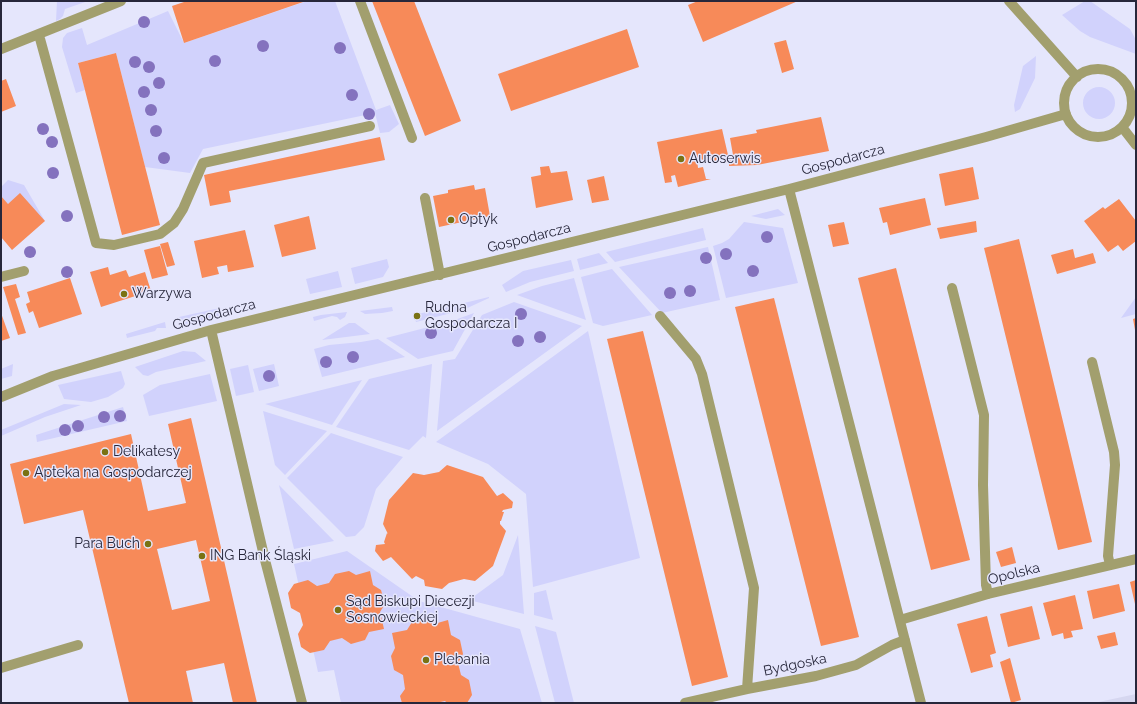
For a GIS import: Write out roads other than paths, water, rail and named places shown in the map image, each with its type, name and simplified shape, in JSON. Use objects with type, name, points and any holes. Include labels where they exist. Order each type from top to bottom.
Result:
[{"type":"street","points":[[1,49],[122,1]]},
{"type":"street","points":[[360,1],[412,138]]},
{"type":"street","points":[[1009,1],[1077,77]]},
{"type":"street","points":[[39,35],[96,244],[114,245],[160,234],[174,223],[183,209],[203,163],[370,126]]},
{"type":"street","points":[[1093,70],[1111,72],[1120,78],[1133,91],[1132,104],[1128,118],[1122,127],[1108,136],[1094,137],[1084,134],[1068,120],[1064,104],[1065,95],[1071,83],[1081,74],[1093,70]]},
{"type":"street","name":"Gospodarcza","points":[[1,397],[53,376],[211,330],[789,189],[986,137],[1066,114]]},
{"type":"street","points":[[1122,127],[1136,145]]},
{"type":"street","points":[[789,189],[921,703]]},
{"type":"street","points":[[425,198],[440,275]]},
{"type":"street","points":[[1,277],[24,271]]},
{"type":"street","points":[[952,288],[984,415],[983,485],[986,585],[988,594]]},
{"type":"street","points":[[660,316],[696,359],[702,374],[754,588],[747,689]]},
{"type":"street","points":[[211,330],[265,560],[302,703]]},
{"type":"street","points":[[1092,362],[1114,452],[1115,465],[1108,556],[1110,565]]},
{"type":"street","name":"Opolska","points":[[900,620],[988,594],[1136,559]]},
{"type":"street","name":"Bydgoska","points":[[685,703],[816,676],[856,665],[892,644],[905,640]]},
{"type":"street","points":[[1,668],[78,645]]},
{"type":"place","name":"Autoserwis","points":[[681,159]]},
{"type":"place","name":"Optyk","points":[[451,220]]},
{"type":"place","name":"Warzywa","points":[[124,294]]},
{"type":"place","name":"Rudna Gospodarcza I","points":[[417,316]]},
{"type":"place","name":"Delikatesy","points":[[105,452]]},
{"type":"place","name":"Apteka na Gospodarczej","points":[[26,473]]},
{"type":"place","name":"Para Buch","points":[[148,544]]},
{"type":"place","name":"ING Bank Śląski","points":[[202,556]]},
{"type":"place","name":"Sąd Biskupi Diecezji Sosnowieckiej","points":[[338,610]]},
{"type":"place","name":"Plebania","points":[[426,660]]}]
